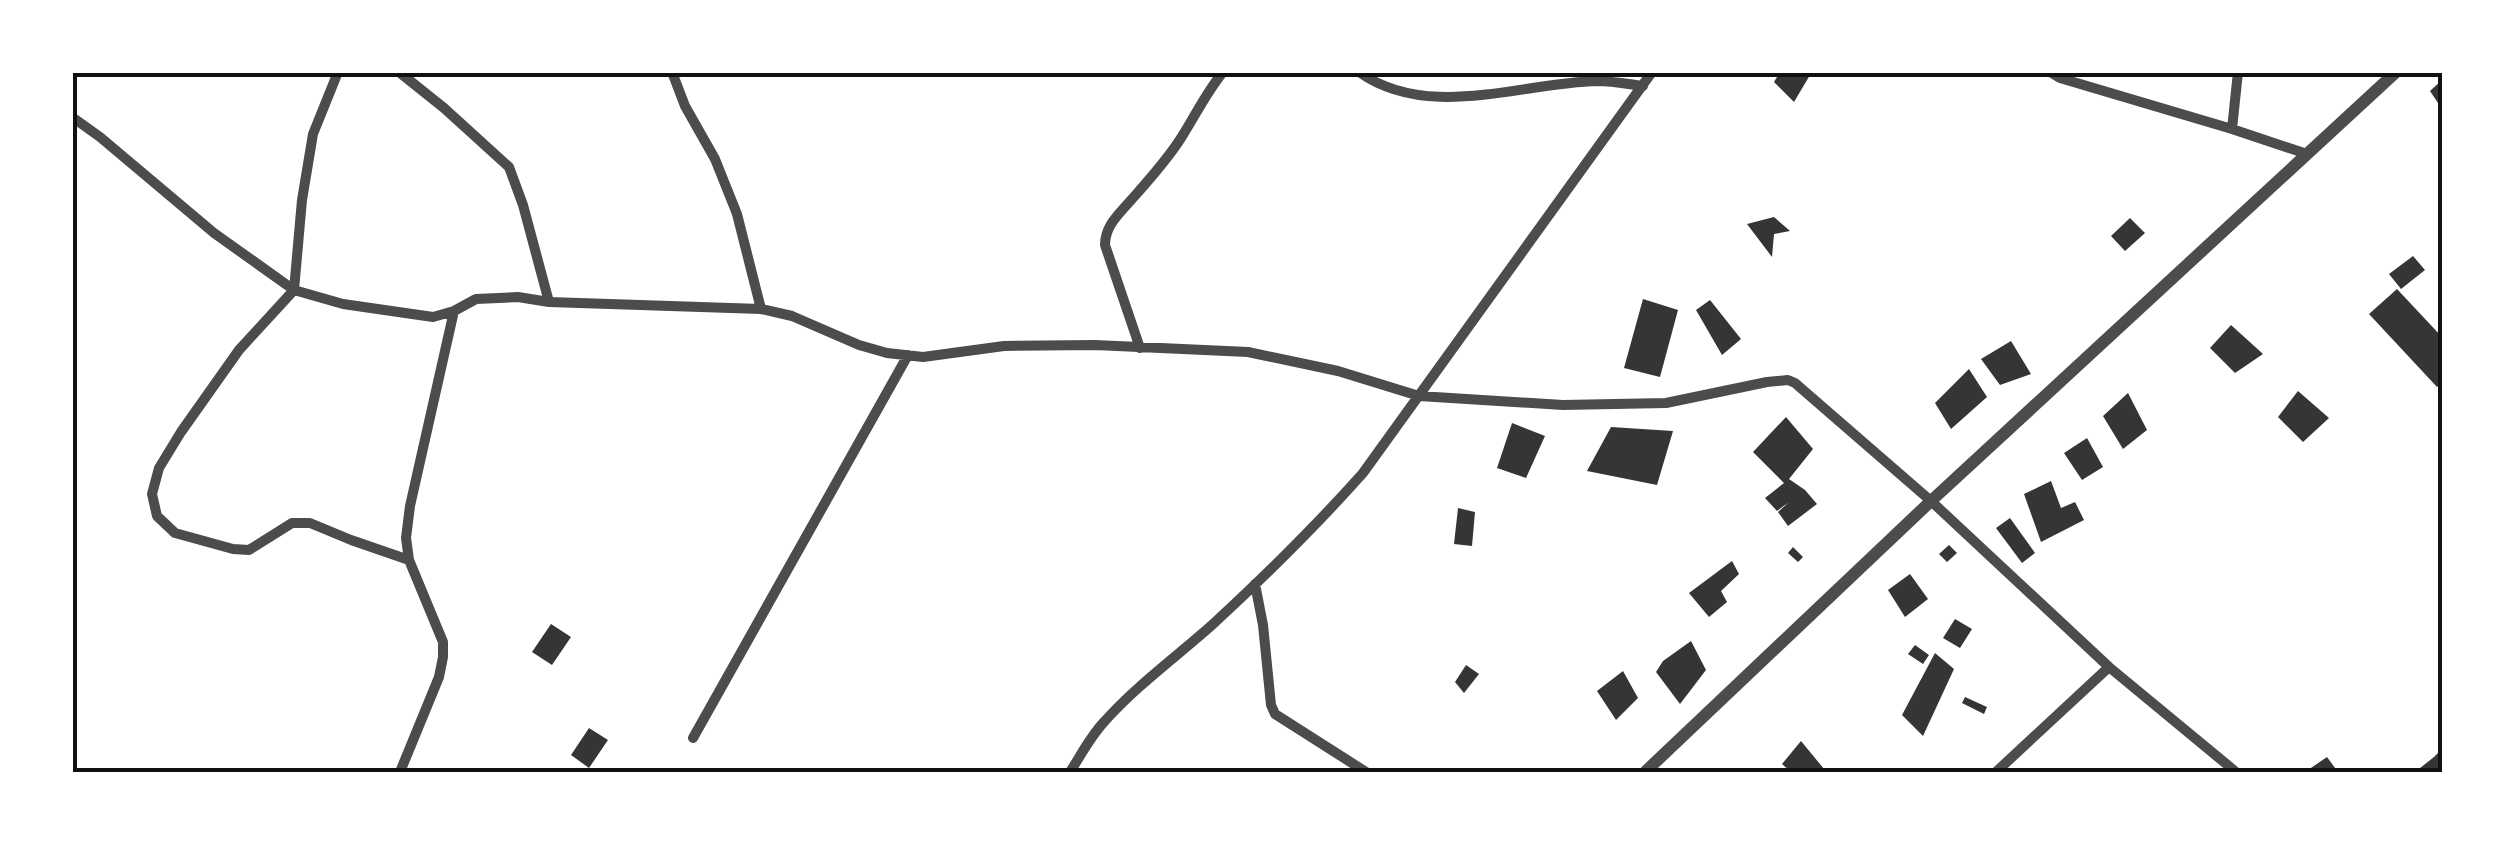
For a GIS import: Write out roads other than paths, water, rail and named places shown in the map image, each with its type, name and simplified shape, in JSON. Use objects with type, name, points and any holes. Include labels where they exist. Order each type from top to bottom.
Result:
[{"type":"street","points":[[338,72],[313,134],[294,290],[239,350],[166,456],[152,494],[157,516],[174,533],[233,550],[250,550],[292,523],[310,522],[409,560]]},
{"type":"street","points":[[399,72],[509,167],[549,302]]},
{"type":"street","points":[[672,72],[737,214],[761,309]]},
{"type":"street","points":[[1140,348],[1105,235],[1179,141],[1223,72]]},
{"type":"street","points":[[1359,72],[1414,95],[1448,98],[1595,77],[1644,86]]},
{"type":"street","points":[[1070,772],[1104,721],[1255,584],[1363,474],[1652,72]]},
{"type":"street","points":[[2050,72],[2307,154]]},
{"type":"street","points":[[2232,129],[2238,72]]},
{"type":"street","points":[[1645,772],[2396,72]]},
{"type":"street","points":[[72,117],[214,233],[294,290],[394,313],[433,317],[454,312],[476,300],[518,297],[549,302],[761,309],[792,316],[858,345],[887,353],[923,357],[1004,346],[1095,345],[1248,352],[1338,371],[1419,396],[1563,405],[1666,404],[1788,380],[1931,502],[2109,667],[2236,772]]},
{"type":"street","points":[[400,772],[443,656],[443,642],[409,560],[406,538],[454,312]]},
{"type":"street","points":[[693,738],[908,355]]},
{"type":"street","points":[[1255,584],[1274,714],[1366,772]]},
{"type":"street","points":[[1996,772],[2109,667]]}]
